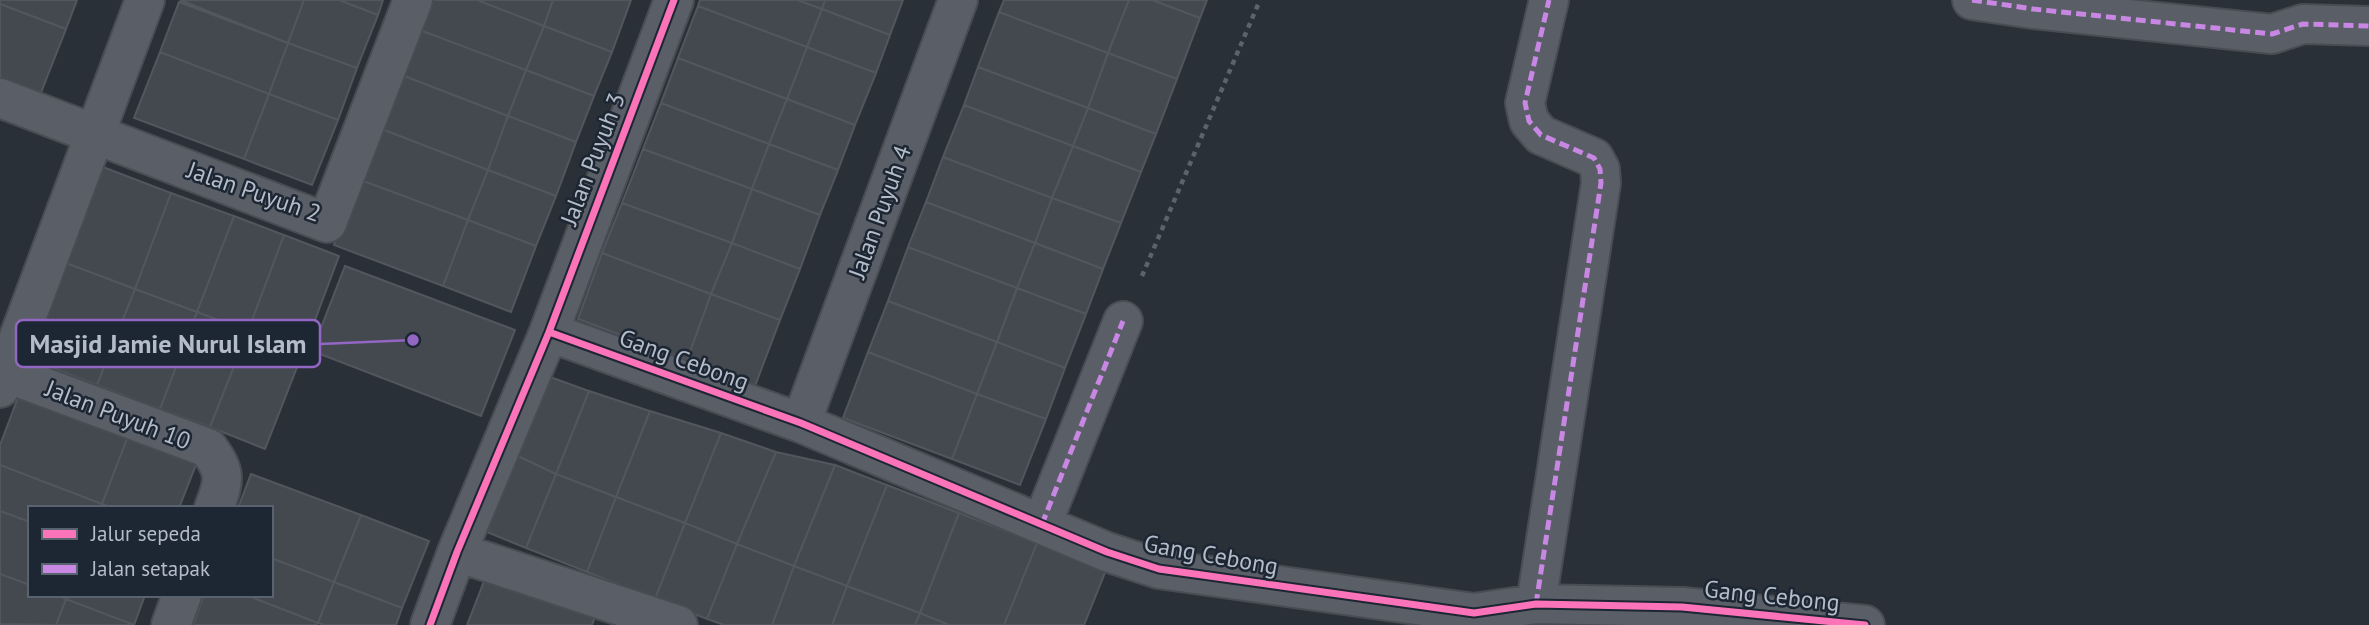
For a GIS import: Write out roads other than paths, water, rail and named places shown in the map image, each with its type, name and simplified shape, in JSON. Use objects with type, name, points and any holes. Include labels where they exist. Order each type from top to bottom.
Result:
[{"type":"street","points":[[3,380],[145,0]]},
{"type":"street","name":"Jalan Puyuh 2","points":[[0,98],[327,223],[413,0]]},
{"type":"street","name":"Jalan Puyuh 3","points":[[430,625],[457,552],[549,332],[674,0]]},
{"type":"street","name":"Jalan Puyuh 4","points":[[801,423],[958,0]]},
{"type":"street","points":[[1535,604],[1601,183],[1600,169],[1594,158],[1541,135],[1529,121],[1525,103],[1549,0]]},
{"type":"street","points":[[1972,0],[2272,34],[2311,12],[2369,26]]},
{"type":"street","points":[[1042,524],[1123,321]]},
{"type":"street","name":"Gang Cebong","points":[[549,332],[801,423],[1107,552],[1159,569],[1473,619],[1535,604],[1682,607],[1865,625]]},
{"type":"street","name":"Jalan Puyuh 10","points":[[3,380],[208,448],[221,466],[223,486],[215,506]]},
{"type":"street","points":[[457,552],[678,625]]},
{"type":"street","points":[[171,625],[181,597]]},
{"type":"place","name":"Masjid Jamie Nurul Islam","points":[[413,340]]}]
